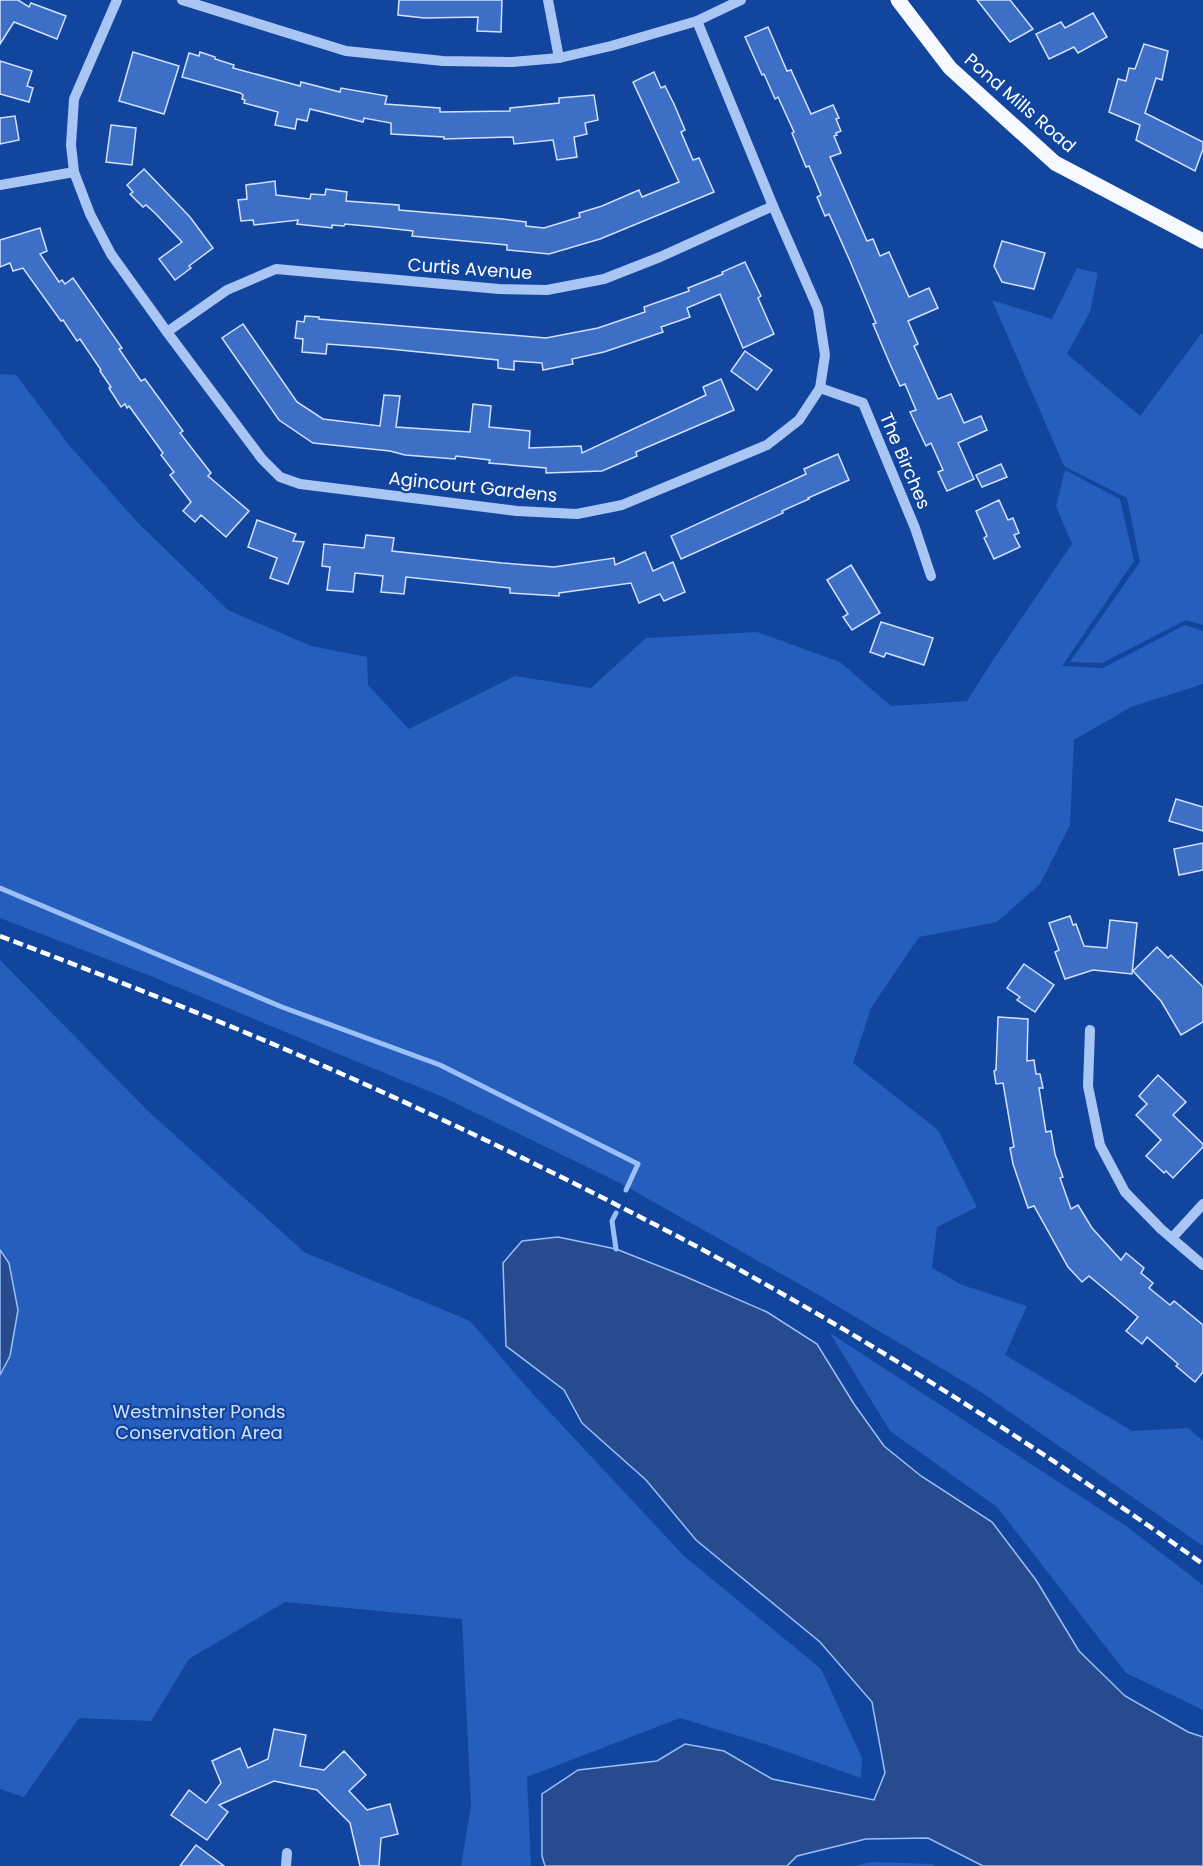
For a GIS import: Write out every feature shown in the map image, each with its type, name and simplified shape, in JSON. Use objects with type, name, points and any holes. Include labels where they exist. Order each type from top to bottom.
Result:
[{"type":"main road","name":"Pond Mills Road","points":[[897,0],[950,68],[1055,163],[1203,241]]},
{"type":"street","name":"Agincourt Gardens","points":[[117,0],[74,99],[71,145],[74,172],[90,214],[111,254],[262,459],[280,477],[300,484],[517,511],[577,514],[622,505],[767,445],[799,420],[820,388],[825,355],[818,309],[773,207],[697,21]]},
{"type":"street","points":[[182,0],[346,51],[443,61],[512,62],[559,58],[611,46],[697,21],[741,0]]},
{"type":"street","points":[[548,0],[559,58]]},
{"type":"street","points":[[0,185],[74,172]]},
{"type":"street","name":"Curtis Avenue","points":[[167,332],[227,290],[276,269],[488,288],[547,290],[604,279],[773,207]]},
{"type":"street","name":"The Birches","points":[[820,388],[863,403],[915,528],[931,576]]},
{"type":"street","points":[[1089,1030],[1088,1086],[1100,1145],[1125,1192],[1203,1265]]},
{"type":"street","points":[[1172,1238],[1203,1204]]},
{"type":"street","points":[[286,1866],[287,1853]]},
{"type":"green space","points":[[1077,268],[1098,273],[1090,312],[1067,354],[1140,416],[1203,334],[1203,625],[1186,620],[1102,663],[1070,662],[1140,562],[1127,498],[1064,466],[992,300],[1052,319]]},
{"type":"green space","points":[[0,374],[16,375],[69,445],[138,523],[228,610],[311,646],[367,657],[368,685],[409,729],[515,676],[591,688],[646,638],[757,632],[840,662],[891,706],[967,701],[1072,544],[1056,506],[1065,470],[1120,499],[1134,561],[1062,666],[1103,668],[1185,625],[1203,631],[1203,684],[1131,707],[1074,740],[1070,825],[1040,884],[997,922],[919,937],[871,1008],[853,1063],[938,1130],[977,1207],[937,1227],[932,1268],[962,1285],[1027,1306],[1005,1355],[1132,1431],[1188,1428],[1203,1441],[1203,1546],[981,1392],[817,1294],[620,1183],[445,1098],[148,975],[0,918]]},
{"type":"green space","name":"Westminster Ponds Conservation Area","points":[[0,960],[148,1111],[304,1252],[470,1321],[532,1393],[683,1555],[821,1669],[862,1758],[861,1778],[765,1744],[680,1718],[527,1777],[531,1866],[461,1866],[471,1805],[462,1619],[285,1602],[189,1659],[151,1721],[79,1718],[24,1797],[0,1789]]},
{"type":"green space","points":[[830,1333],[1126,1526],[1203,1585],[1203,1710],[1126,1673],[997,1507],[890,1431]]},
{"type":"green space","points":[[872,1862],[932,1864],[935,1866],[854,1866]]},
{"type":"shaded area","points":[[558,1237],[616,1249],[684,1276],[767,1312],[817,1344],[854,1404],[884,1446],[921,1476],[992,1522],[1036,1580],[1079,1651],[1125,1696],[1188,1732],[1203,1737],[1203,1866],[983,1866],[928,1838],[866,1839],[797,1856],[787,1866],[545,1866],[542,1856],[542,1794],[578,1770],[657,1761],[685,1744],[724,1751],[772,1779],[874,1800],[885,1773],[872,1702],[820,1642],[696,1540],[646,1480],[582,1423],[564,1390],[506,1346],[503,1263],[522,1241]]},
{"type":"shaded area","points":[[0,1250],[9,1263],[18,1310],[10,1356],[0,1375]]},
{"type":"building","points":[[0,0],[18,0],[29,7],[31,3],[66,16],[57,39],[14,22],[0,44]]},
{"type":"building","points":[[399,0],[502,0],[501,32],[477,31],[478,17],[424,18],[398,15]]},
{"type":"building","points":[[977,0],[1010,0],[1033,29],[1010,42]]},
{"type":"building","points":[[1093,13],[1107,37],[1078,53],[1074,47],[1049,59],[1036,34],[1061,22],[1065,28]]},
{"type":"building","points":[[768,27],[787,71],[791,70],[811,114],[833,105],[839,118],[836,119],[841,131],[834,136],[841,153],[830,157],[867,241],[873,239],[880,256],[889,252],[909,297],[929,288],[938,308],[908,321],[918,344],[914,346],[938,399],[951,394],[964,423],[981,416],[987,430],[958,443],[974,479],[947,491],[938,472],[943,470],[931,443],[926,446],[910,412],[916,410],[905,384],[900,386],[890,364],[873,324],[876,323],[829,214],[825,216],[817,197],[821,195],[809,166],[806,167],[792,133],[794,132],[778,97],[775,99],[764,74],[762,75],[745,37]]},
{"type":"building","points":[[1144,44],[1168,51],[1162,80],[1156,78],[1145,113],[1203,142],[1203,149],[1195,171],[1136,140],[1140,125],[1109,112],[1118,79],[1126,81],[1129,68],[1135,69]]},
{"type":"building","points":[[133,52],[179,66],[164,114],[119,101]]},
{"type":"building","points":[[200,52],[234,65],[233,68],[300,86],[301,82],[340,92],[341,88],[387,96],[385,104],[440,108],[440,112],[510,111],[510,108],[559,103],[559,98],[594,95],[598,120],[585,123],[587,134],[574,137],[577,157],[557,160],[553,140],[514,144],[513,137],[444,139],[444,137],[391,134],[391,123],[364,118],[363,122],[310,109],[307,121],[297,119],[295,129],[275,125],[278,112],[244,103],[243,95],[240,93],[182,77],[189,53],[199,56]]},
{"type":"building","points":[[0,61],[32,71],[27,86],[33,88],[29,102],[0,94]]},
{"type":"building","points":[[654,72],[661,88],[665,86],[674,104],[685,130],[681,132],[693,160],[699,158],[714,192],[600,239],[549,254],[507,250],[507,245],[412,236],[413,231],[377,227],[345,224],[344,226],[332,225],[332,228],[297,224],[298,220],[254,225],[253,220],[241,221],[238,200],[247,199],[246,185],[275,181],[276,195],[310,199],[311,194],[325,195],[326,189],[347,192],[346,201],[399,205],[399,210],[526,222],[526,226],[544,228],[580,217],[579,213],[639,190],[642,197],[679,182],[633,82]]},
{"type":"building","points":[[15,116],[19,140],[0,144],[0,118]]},
{"type":"building","points":[[111,125],[136,128],[132,165],[106,162]]},
{"type":"building","points":[[144,169],[190,217],[213,248],[175,280],[159,259],[182,242],[155,213],[146,205],[143,207],[130,194],[133,192],[127,185]]},
{"type":"building","points":[[40,228],[47,251],[40,254],[59,282],[62,280],[65,284],[73,278],[122,348],[119,349],[141,381],[145,379],[183,431],[180,433],[211,473],[208,476],[249,511],[226,537],[201,515],[195,522],[183,511],[191,502],[170,475],[174,472],[161,455],[163,453],[129,406],[127,408],[125,404],[121,407],[101,370],[80,339],[77,341],[23,268],[13,271],[10,263],[0,267],[0,240]]},
{"type":"building","points":[[1002,241],[1045,253],[1034,289],[1002,282],[994,266]]},
{"type":"building","points":[[745,262],[761,296],[758,298],[774,334],[743,348],[720,294],[687,308],[690,317],[661,327],[663,332],[604,352],[572,359],[573,364],[543,370],[542,363],[514,361],[514,370],[498,368],[498,360],[327,344],[326,354],[302,352],[303,339],[295,338],[297,321],[304,322],[305,316],[546,338],[598,328],[645,312],[644,307],[689,291],[688,288]]},
{"type":"building","points":[[243,324],[297,402],[323,419],[380,426],[384,395],[400,396],[396,427],[470,432],[473,404],[491,406],[489,427],[530,431],[529,448],[581,446],[582,453],[706,395],[703,387],[721,379],[734,410],[636,452],[637,456],[602,471],[546,473],[546,468],[489,463],[490,460],[456,456],[455,459],[405,455],[390,451],[313,443],[279,420],[222,338]]},
{"type":"building","points":[[745,351],[772,370],[757,390],[731,371]]},
{"type":"building","points":[[838,454],[849,480],[681,559],[671,536],[806,474],[804,469]]},
{"type":"building","points":[[1001,464],[1007,477],[982,487],[976,475]]},
{"type":"building","points":[[999,500],[1008,520],[1013,518],[1019,533],[1014,535],[1020,547],[994,559],[984,538],[987,536],[976,511]]},
{"type":"building","points":[[257,520],[296,534],[293,541],[304,542],[288,584],[270,578],[277,558],[248,547]]},
{"type":"building","points":[[366,535],[394,538],[392,551],[554,567],[614,558],[615,565],[645,552],[653,571],[673,562],[685,592],[664,601],[660,594],[639,603],[631,583],[559,593],[559,596],[510,593],[510,588],[406,577],[404,594],[381,592],[383,576],[355,573],[353,592],[327,590],[330,567],[322,566],[324,544],[364,548]]},
{"type":"building","points":[[851,565],[880,613],[852,630],[843,617],[848,614],[827,580]]},
{"type":"building","points":[[881,622],[933,638],[924,665],[886,653],[884,657],[870,652]]},
{"type":"building","points":[[1176,799],[1203,807],[1203,831],[1169,821]]},
{"type":"building","points":[[1203,843],[1203,870],[1179,875],[1174,849]]},
{"type":"building","points":[[1070,916],[1073,925],[1076,924],[1084,946],[1107,948],[1110,920],[1137,923],[1132,974],[1093,970],[1065,979],[1055,952],[1059,950],[1049,923]]},
{"type":"building","points":[[1157,947],[1168,958],[1171,955],[1203,987],[1203,1022],[1181,1035],[1161,1001],[1133,971]]},
{"type":"building","points":[[1024,964],[1054,985],[1035,1012],[1017,1000],[1020,997],[1007,988]]},
{"type":"building","points":[[998,1017],[1028,1019],[1027,1061],[1034,1060],[1036,1074],[1040,1074],[1043,1088],[1039,1088],[1046,1132],[1051,1131],[1055,1154],[1063,1177],[1060,1178],[1071,1209],[1078,1205],[1092,1228],[1121,1260],[1126,1253],[1144,1268],[1141,1273],[1153,1283],[1149,1288],[1170,1305],[1174,1301],[1203,1325],[1203,1372],[1195,1382],[1147,1337],[1142,1344],[1126,1331],[1138,1317],[1089,1276],[1082,1282],[1068,1267],[1034,1206],[1028,1208],[1013,1164],[1010,1148],[1014,1147],[1003,1083],[996,1084],[994,1071],[996,1070]]},
{"type":"building","points":[[1158,1075],[1186,1102],[1173,1115],[1203,1144],[1203,1147],[1173,1178],[1166,1171],[1164,1173],[1146,1156],[1161,1140],[1136,1115],[1147,1104],[1139,1096]]},
{"type":"building","points":[[274,1729],[306,1735],[300,1766],[324,1770],[344,1751],[366,1775],[349,1791],[367,1810],[390,1804],[398,1834],[381,1838],[379,1866],[360,1866],[350,1823],[317,1790],[274,1781],[219,1805],[228,1812],[207,1840],[171,1815],[189,1790],[206,1803],[221,1783],[212,1761],[240,1748],[248,1768],[268,1759]]},
{"type":"building","points":[[196,1845],[224,1866],[180,1866]]},
{"type":"waterway","points":[[0,888],[282,1007],[440,1065],[638,1164],[626,1190]]},
{"type":"waterway","points":[[616,1213],[612,1221],[616,1249]]},
{"type":"railway","points":[[0,936],[215,1020],[342,1074],[510,1152],[675,1235],[811,1310],[945,1391],[1075,1476],[1203,1564]]}]
